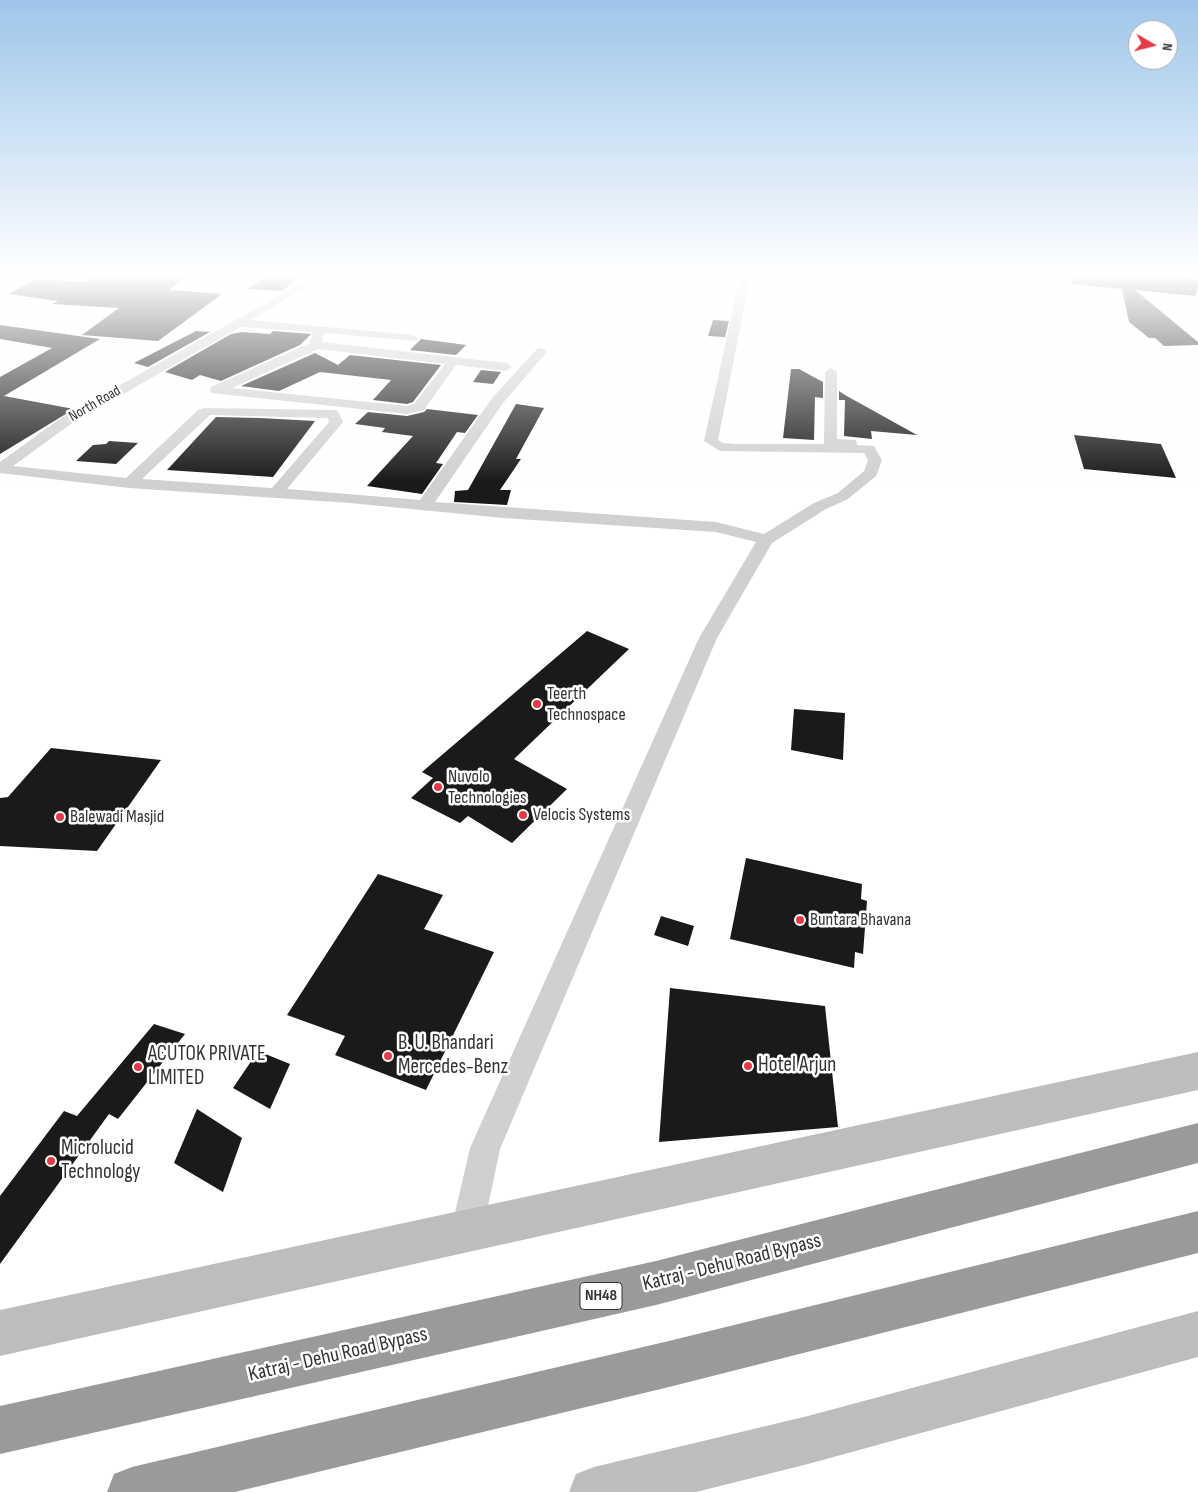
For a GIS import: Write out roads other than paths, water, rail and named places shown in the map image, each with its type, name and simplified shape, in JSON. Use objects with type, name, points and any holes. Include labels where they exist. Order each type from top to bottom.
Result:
[{"type":"highway","name":"Katraj - Dehu Road Bypass","points":[[0,1430],[656,1283],[1198,1143]]},
{"type":"highway","points":[[132,1492],[672,1363],[1198,1232]]},
{"type":"street","name":"North Road","points":[[0,469],[63,423],[204,343]]},
{"type":"street","points":[[467,1230],[484,1148],[708,638],[766,540],[820,506],[843,496],[871,473],[875,460],[869,449],[735,448],[720,447],[711,441],[731,343]]},
{"type":"street","points":[[453,361],[415,409],[216,390],[316,345],[506,367]]},
{"type":"street","points":[[424,506],[498,400],[541,352]]},
{"type":"street","points":[[831,372],[830,443],[880,443],[882,450]]},
{"type":"street","points":[[129,483],[203,413],[209,411],[333,414],[336,422],[276,493]]},
{"type":"street","points":[[0,469],[129,483],[350,498],[424,506],[716,527],[766,540]]},
{"type":"street","points":[[0,1333],[1198,1071]]},
{"type":"street","points":[[594,1492],[808,1440],[1198,1334]]},
{"type":"place","name":"Teerth Technospace","points":[[537,704]]},
{"type":"place","name":"Nuvolo Technologies","points":[[438,787]]},
{"type":"place","name":"Velocis Systems","points":[[523,815]]},
{"type":"place","name":"Balewadi Masjid","points":[[60,817]]},
{"type":"place","name":"Buntara Bhavana","points":[[800,920]]},
{"type":"place","name":"B. U. Bhandari Mercedes-Benz","points":[[388,1056]]},
{"type":"place","name":"Hotel Arjun","points":[[748,1066]]},
{"type":"place","name":"ACUTOK PRIVATE LIMITED","points":[[138,1067]]},
{"type":"place","name":"Microlucid Technology","points":[[51,1161]]}]
